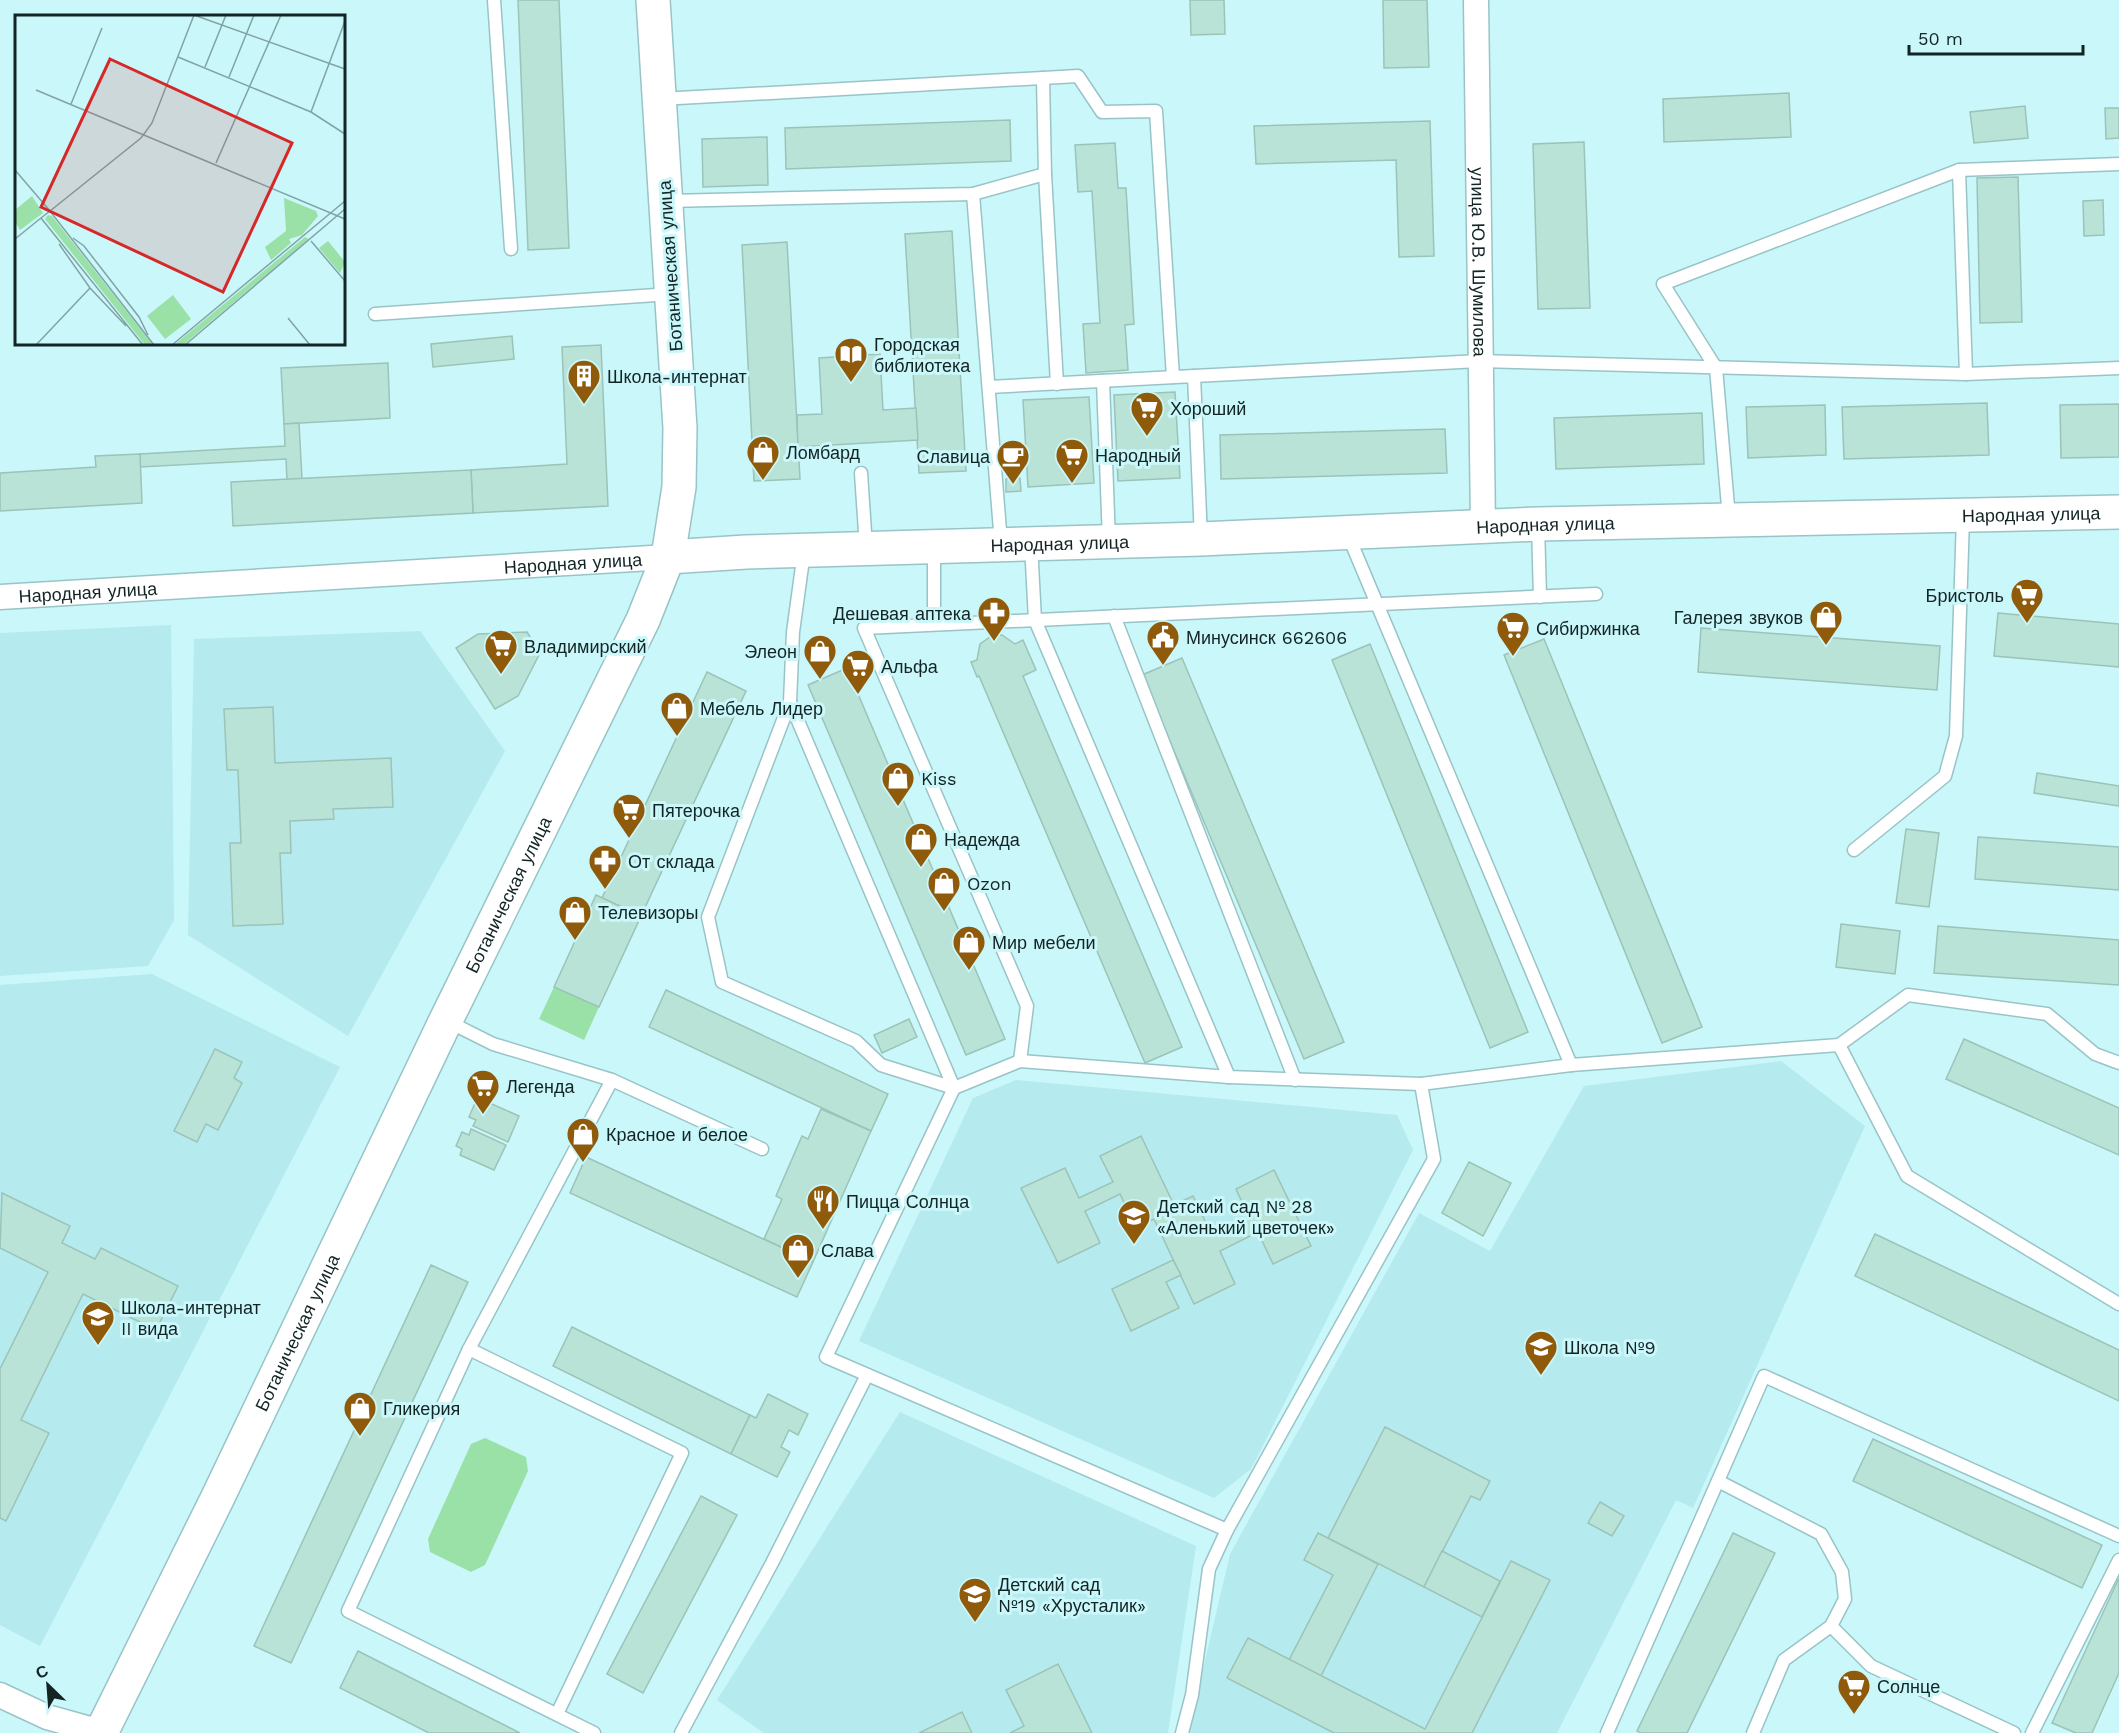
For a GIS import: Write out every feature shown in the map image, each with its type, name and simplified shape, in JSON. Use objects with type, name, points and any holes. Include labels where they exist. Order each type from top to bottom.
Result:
[{"type":"street","name":"Ботаническая улица","points":[[102,1733],[213,1508],[446,1020],[643,620],[668,556],[679,487],[680,463],[672,293],[653,0]]},
{"type":"street","name":"улица Ю.В. Шумилова","points":[[1476,0],[1479,361],[1483,526]]},
{"type":"street","name":"Народная улица","points":[[0,597],[668,556],[1201,539],[1538,524],[2119,512]]},
{"type":"street","points":[[0,1695],[47,1717],[102,1733]]},
{"type":"lane","points":[[494,0],[511,249]]},
{"type":"lane","points":[[659,99],[1078,76],[1102,112],[1156,111],[1173,377]]},
{"type":"lane","points":[[1043,78],[1045,174],[1057,384]]},
{"type":"lane","points":[[1729,520],[1716,368],[1663,284],[1959,170],[2119,164]]},
{"type":"lane","points":[[1959,170],[1966,374]]},
{"type":"lane","points":[[666,201],[973,194],[1045,174]]},
{"type":"lane","points":[[973,194],[989,387],[1016,545],[1035,620],[1229,1077]]},
{"type":"lane","points":[[375,314],[672,293]]},
{"type":"lane","points":[[989,387],[1479,361],[1966,374],[2119,368]]},
{"type":"lane","points":[[1194,376],[1201,539]]},
{"type":"lane","points":[[1103,381],[1109,542]]},
{"type":"lane","points":[[861,473],[866,550]]},
{"type":"lane","points":[[1854,850],[1946,776],[1956,736],[1963,516]]},
{"type":"lane","points":[[1538,524],[1539,597]]},
{"type":"lane","points":[[1346,532],[1571,1065]]},
{"type":"lane","points":[[934,547],[934,624]]},
{"type":"lane","points":[[804,552],[793,632],[790,702],[708,917],[722,982],[856,1041],[882,1065],[954,1088],[1020,1061],[1229,1077],[1421,1084],[1571,1065],[1839,1045],[1908,995],[2047,1014],[2096,1054],[2119,1063]]},
{"type":"lane","points":[[1020,1061],[1028,1006],[864,628],[1596,594]]},
{"type":"lane","points":[[1113,616],[1295,1080]]},
{"type":"lane","points":[[790,702],[954,1088],[826,1357],[1227,1530]]},
{"type":"lane","points":[[446,1020],[493,1044],[612,1080],[762,1149]]},
{"type":"lane","points":[[1839,1045],[1907,1176],[2119,1304]]},
{"type":"lane","points":[[594,1733],[348,1611],[469,1349],[612,1080]]},
{"type":"lane","points":[[1182,1733],[1192,1695],[1209,1569],[1227,1530],[1434,1159],[1421,1084]]},
{"type":"lane","points":[[469,1349],[682,1453],[557,1714]]},
{"type":"lane","points":[[681,1733],[772,1563],[867,1375]]},
{"type":"lane","points":[[1607,1733],[1764,1376],[2119,1536]]},
{"type":"lane","points":[[1718,1481],[1821,1534],[1842,1572],[1845,1599],[1831,1626],[1784,1660],[1753,1733]]},
{"type":"lane","points":[[2032,1733],[2119,1560]]},
{"type":"lane","points":[[1831,1626],[1871,1666],[2014,1733]]},
{"type":"shaded area","points":[[171,625],[174,920],[148,966],[0,976],[0,633]]},
{"type":"shaded area","points":[[420,631],[505,751],[348,1036],[188,935],[194,639]]},
{"type":"shaded area","name":"Школа-интернат II вида","points":[[152,974],[340,1067],[40,1646],[0,1625],[0,985]]},
{"type":"shaded area","name":"Школа №9","points":[[1781,1061],[1865,1126],[1693,1508],[1676,1500],[1557,1733],[1188,1733],[1230,1554],[1419,1213],[1490,1251],[1584,1086]]},
{"type":"shaded area","name":"Детский сад № 28 «Аленький цветочек»","points":[[1016,1080],[1397,1115],[1413,1150],[1251,1469],[1214,1498],[859,1341],[973,1098]]},
{"type":"shaded area","name":"Детский сад №19 «Хрусталик»","points":[[900,1412],[1196,1546],[1168,1733],[764,1733],[717,1700]]},
{"type":"green space","points":[[554,987],[599,1007],[584,1040],[539,1019]]},
{"type":"green space","points":[[485,1438],[526,1457],[528,1471],[485,1565],[471,1572],[430,1552],[428,1539],[471,1444]]},
{"type":"building","points":[[518,0],[559,0],[569,248],[528,250]]},
{"type":"building","points":[[1190,0],[1224,0],[1225,34],[1191,35]]},
{"type":"building","points":[[1383,0],[1427,0],[1429,67],[1384,68]]},
{"type":"building","points":[[1789,93],[1791,137],[1664,142],[1663,99]]},
{"type":"building","points":[[2025,106],[2028,138],[1974,143],[1970,112]]},
{"type":"building","points":[[2105,108],[2119,108],[2119,138],[2106,139]]},
{"type":"building","points":[[1010,120],[1011,161],[786,169],[785,128]]},
{"type":"building","points":[[1430,121],[1434,256],[1399,257],[1396,160],[1256,164],[1254,126]]},
{"type":"building","points":[[767,137],[768,185],[703,187],[702,139]]},
{"type":"building","points":[[1584,142],[1590,308],[1538,309],[1533,144]]},
{"type":"building","points":[[1115,143],[1118,188],[1126,188],[1134,324],[1125,325],[1128,370],[1086,373],[1083,324],[1100,323],[1092,191],[1078,192],[1075,145]]},
{"type":"building","points":[[2018,177],[2022,322],[1980,323],[1977,178]]},
{"type":"building","points":[[2103,200],[2104,235],[2084,236],[2083,201]]},
{"type":"building","points":[[952,231],[966,471],[919,473],[905,234]]},
{"type":"building","points":[[787,242],[800,479],[754,481],[742,245]]},
{"type":"building","points":[[512,336],[514,359],[433,367],[431,344]]},
{"type":"building","name":"Школа-интернат","points":[[601,345],[608,506],[473,513],[471,470],[567,464],[562,347]]},
{"type":"building","name":"Городская библиотека","points":[[880,354],[883,410],[916,408],[918,440],[798,447],[797,415],[822,414],[819,358]]},
{"type":"building","points":[[388,363],[390,418],[284,424],[281,368]]},
{"type":"building","name":"Хороший","points":[[1175,392],[1180,478],[1118,481],[1114,395]]},
{"type":"building","points":[[1089,397],[1094,483],[1028,487],[1023,400]]},
{"type":"building","points":[[1987,403],[1989,455],[1844,459],[1842,407]]},
{"type":"building","points":[[2119,404],[2119,457],[2061,458],[2060,405]]},
{"type":"building","points":[[1825,405],[1826,455],[1748,458],[1746,407]]},
{"type":"building","points":[[1702,413],[1704,464],[1556,469],[1554,418]]},
{"type":"building","points":[[299,423],[302,479],[287,480],[286,459],[140,467],[140,454],[285,446],[284,424]]},
{"type":"building","points":[[1445,429],[1447,473],[1221,479],[1220,435]]},
{"type":"building","points":[[140,454],[142,503],[0,511],[0,473],[96,467],[95,456]]},
{"type":"building","points":[[471,470],[473,513],[233,526],[231,482]]},
{"type":"building","name":"Славица","points":[[1020,478],[1021,491],[1006,492],[1006,479]]},
{"type":"building","points":[[1998,613],[2119,624],[2119,667],[1994,656]]},
{"type":"building","points":[[1701,628],[1940,646],[1937,690],[1698,672]]},
{"type":"building","name":"Владимирский","points":[[527,632],[540,653],[518,696],[495,709],[456,648],[478,634]]},
{"type":"building","points":[[993,635],[1002,635],[1015,644],[1023,640],[1036,670],[1023,676],[1182,1047],[1145,1063],[971,662],[977,660],[980,644]]},
{"type":"building","points":[[1544,639],[1702,1027],[1662,1043],[1504,655]]},
{"type":"building","points":[[1370,644],[1528,1032],[1490,1048],[1332,660]]},
{"type":"building","points":[[1182,658],[1344,1042],[1304,1059],[1142,675]]},
{"type":"building","points":[[847,668],[1005,1039],[966,1055],[808,685]]},
{"type":"building","points":[[707,672],[746,691],[641,916],[602,898]]},
{"type":"building","points":[[273,707],[275,763],[391,758],[393,807],[333,809],[334,819],[290,821],[291,853],[280,853],[283,924],[233,926],[230,843],[241,843],[238,770],[227,770],[224,709]]},
{"type":"building","points":[[2037,773],[2119,786],[2119,806],[2034,793]]},
{"type":"building","points":[[1906,829],[1939,833],[1929,907],[1896,903]]},
{"type":"building","points":[[1978,837],[2119,847],[2119,890],[1975,879]]},
{"type":"building","points":[[596,895],[641,916],[599,1007],[554,987]]},
{"type":"building","points":[[1841,924],[1900,931],[1895,974],[1836,967]]},
{"type":"building","points":[[1938,926],[2119,940],[2119,985],[1934,973]]},
{"type":"building","points":[[666,990],[888,1094],[871,1131],[649,1027]]},
{"type":"building","points":[[909,1019],[917,1037],[882,1053],[874,1035]]},
{"type":"building","points":[[1964,1039],[2119,1108],[2119,1155],[1946,1079]]},
{"type":"building","points":[[215,1049],[242,1062],[234,1078],[242,1083],[218,1130],[206,1124],[197,1142],[174,1131]]},
{"type":"building","points":[[485,1101],[519,1116],[508,1142],[473,1126],[476,1120],[469,1117],[475,1103],[482,1106]]},
{"type":"building","points":[[821,1109],[871,1131],[813,1262],[764,1239],[782,1199],[776,1196],[802,1136],[808,1139]]},
{"type":"building","points":[[471,1129],[506,1145],[494,1170],[460,1155],[462,1149],[456,1146],[462,1132],[469,1135]]},
{"type":"building","points":[[1141,1136],[1174,1205],[1193,1196],[1212,1235],[1249,1217],[1236,1189],[1274,1170],[1311,1246],[1273,1264],[1258,1232],[1220,1251],[1235,1284],[1194,1304],[1154,1219],[1136,1228],[1120,1194],[1085,1211],[1100,1243],[1058,1263],[1021,1188],[1065,1168],[1079,1198],[1113,1182],[1100,1156]]},
{"type":"building","points":[[586,1157],[813,1262],[797,1297],[570,1193]]},
{"type":"building","points":[[1469,1162],[1511,1183],[1483,1236],[1442,1213]]},
{"type":"building","points":[[2,1193],[70,1226],[62,1243],[95,1259],[101,1248],[178,1286],[156,1330],[83,1294],[21,1420],[49,1433],[6,1521],[0,1518],[0,1369],[48,1272],[0,1248]]},
{"type":"building","points":[[1875,1234],[2119,1350],[2119,1401],[1855,1276]]},
{"type":"building","points":[[1173,1260],[1181,1275],[1166,1282],[1179,1308],[1131,1331],[1112,1289]]},
{"type":"building","points":[[431,1265],[468,1282],[291,1663],[254,1646]]},
{"type":"building","points":[[572,1327],[750,1415],[731,1454],[553,1366]]},
{"type":"building","points":[[768,1394],[808,1414],[798,1435],[789,1430],[781,1447],[790,1452],[777,1477],[731,1454],[750,1415],[756,1418]]},
{"type":"building","points":[[1385,1427],[1490,1481],[1480,1500],[1471,1496],[1424,1587],[1328,1538]]},
{"type":"building","points":[[1873,1439],[2102,1545],[2082,1588],[1853,1481]]},
{"type":"building","points":[[701,1496],[737,1515],[643,1693],[607,1674]]},
{"type":"building","points":[[1600,1502],[1624,1516],[1612,1536],[1588,1523]]},
{"type":"building","points":[[1318,1533],[1378,1564],[1321,1676],[1289,1660],[1333,1575],[1304,1560]]},
{"type":"building","points":[[1733,1533],[1775,1553],[1687,1733],[1641,1733],[1637,1731]]},
{"type":"building","points":[[1442,1551],[1500,1581],[1482,1617],[1424,1587]]},
{"type":"building","points":[[1511,1561],[1550,1580],[1472,1733],[1334,1733],[1227,1678],[1248,1638],[1425,1729]]},
{"type":"building","points":[[2119,1578],[2119,1673],[2092,1733],[2076,1733],[2052,1723]]},
{"type":"building","points":[[358,1651],[520,1733],[429,1733],[340,1688]]},
{"type":"building","points":[[1058,1664],[1092,1733],[1010,1733],[1024,1726],[1006,1690]]},
{"type":"building","points":[[962,1712],[972,1733],[919,1733]]},
{"type":"place","name":"Городская библиотека","points":[[851,383]]},
{"type":"place","name":"Школа-интернат","points":[[584,405]]},
{"type":"place","name":"Хороший","points":[[1147,437]]},
{"type":"place","name":"Ломбард","points":[[763,481]]},
{"type":"place","name":"Народный","points":[[1072,484]]},
{"type":"place","name":"Славица","points":[[1013,485]]},
{"type":"place","name":"Бристоль","points":[[2027,624]]},
{"type":"place","name":"Дешевая аптека","points":[[994,642]]},
{"type":"place","name":"Галерея звуков","points":[[1826,646]]},
{"type":"place","name":"Сибиржинка","points":[[1513,657]]},
{"type":"place","name":"Минусинск 662606","points":[[1163,666]]},
{"type":"place","name":"Владимирский","points":[[501,675]]},
{"type":"place","name":"Элеон","points":[[820,680]]},
{"type":"place","name":"Альфа","points":[[858,695]]},
{"type":"place","name":"Мебель Лидер","points":[[677,737]]},
{"type":"place","name":"Kiss","points":[[898,807]]},
{"type":"place","name":"Пятерочка","points":[[629,839]]},
{"type":"place","name":"Надежда","points":[[921,868]]},
{"type":"place","name":"От склада","points":[[605,890]]},
{"type":"place","name":"Ozon","points":[[944,912]]},
{"type":"place","name":"Телевизоры","points":[[575,941]]},
{"type":"place","name":"Мир мебели","points":[[969,971]]},
{"type":"place","name":"Легенда","points":[[483,1115]]},
{"type":"place","name":"Красное и белое","points":[[583,1163]]},
{"type":"place","name":"Пицца Солнца","points":[[823,1230]]},
{"type":"place","name":"Детский сад № 28 «Аленький цветочек»","points":[[1134,1245]]},
{"type":"place","name":"Слава","points":[[798,1279]]},
{"type":"place","name":"Школа-интернат II вида","points":[[98,1346]]},
{"type":"place","name":"Школа №9","points":[[1541,1376]]},
{"type":"place","name":"Гликерия","points":[[360,1437]]},
{"type":"place","name":"Детский сад №19 «Хрусталик»","points":[[975,1623]]},
{"type":"place","name":"Солнце","points":[[1854,1715]]}]
